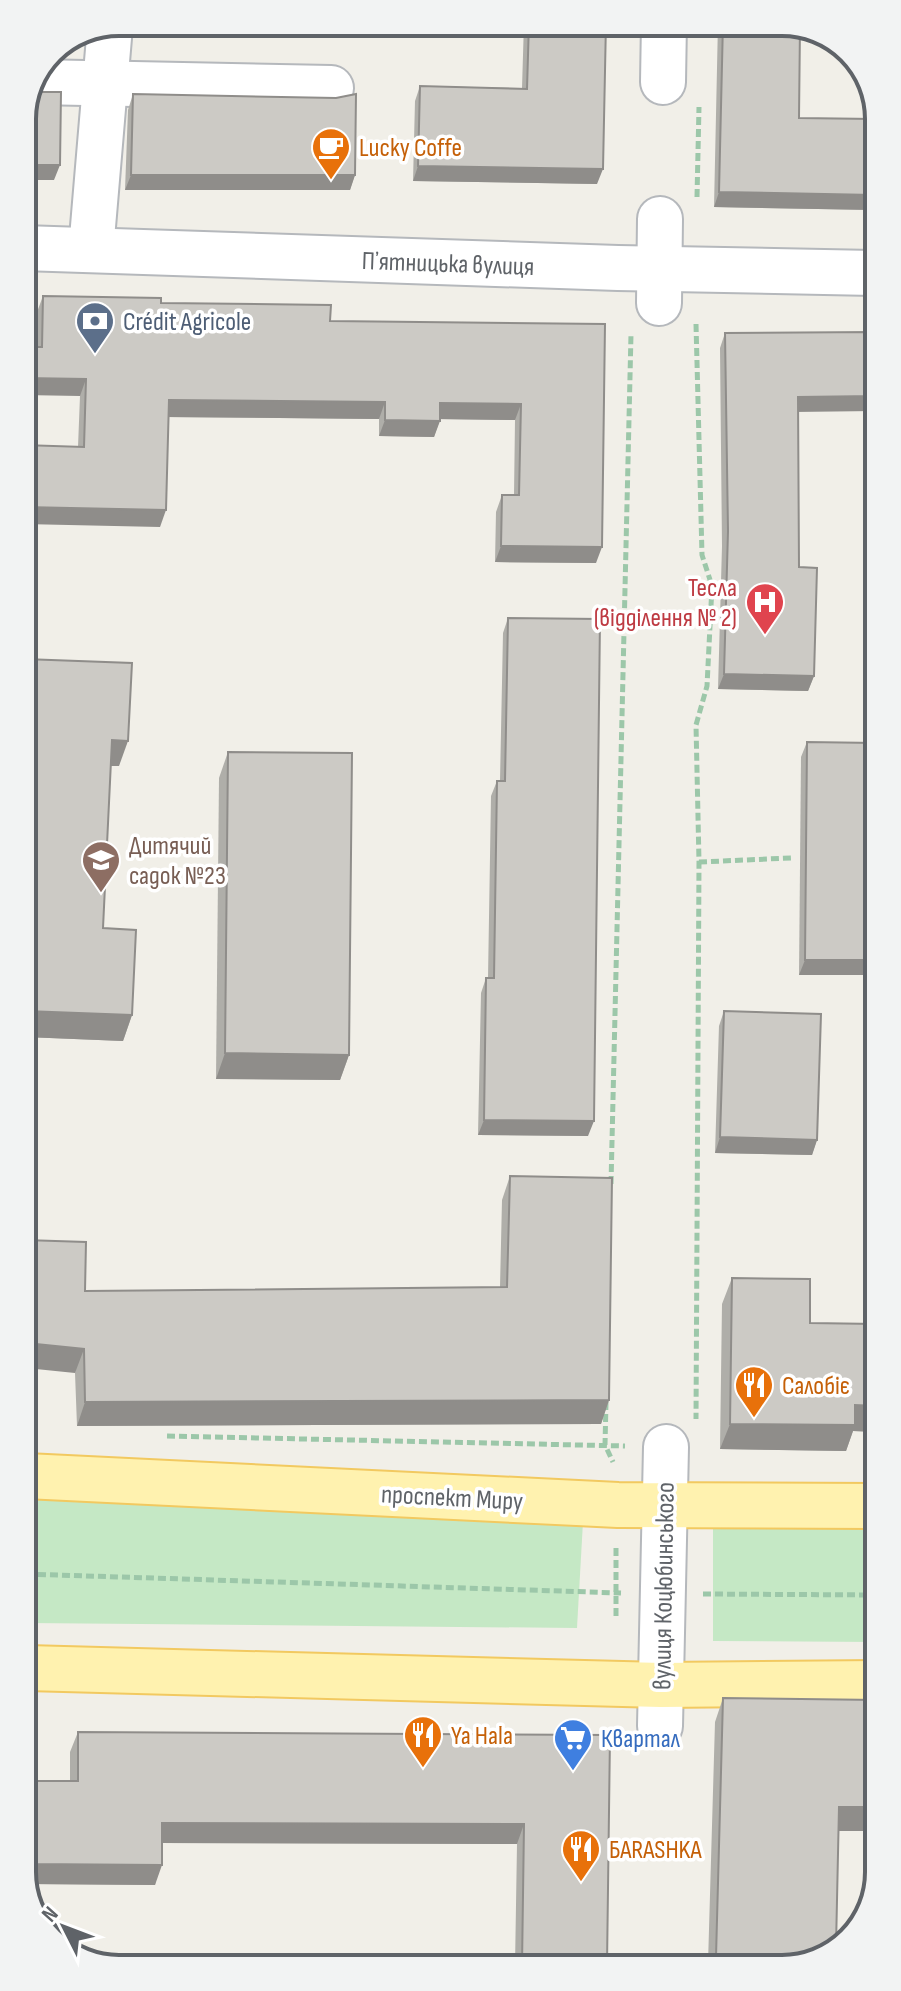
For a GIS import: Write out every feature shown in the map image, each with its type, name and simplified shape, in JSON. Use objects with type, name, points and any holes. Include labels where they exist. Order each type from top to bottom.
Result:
[{"type":"main road","name":"проспект Миру","points":[[36,1476],[618,1505],[865,1506]]},
{"type":"main road","points":[[36,1669],[660,1706],[865,1684]]},
{"type":"street","points":[[667,36],[681,92]]},
{"type":"street","points":[[91,250],[109,37]]},
{"type":"street","points":[[45,82],[331,88]]},
{"type":"street","points":[[660,219],[661,303]]},
{"type":"street","name":"Пʼятницька вулиця","points":[[36,248],[91,250],[661,303],[865,274]]},
{"type":"street","name":"вулиця Коцюбинського","points":[[660,1706],[665,1504],[681,1439]]},
{"type":"path","points":[[681,92],[697,198]]},
{"type":"path","points":[[661,303],[702,555],[712,586],[707,686],[696,725],[699,862],[681,1439]]},
{"type":"path","points":[[611,1196],[661,303]]},
{"type":"path","points":[[699,862],[791,858]]},
{"type":"path","points":[[152,1436],[605,1445],[606,1398]]},
{"type":"path","points":[[36,1574],[616,1593],[616,1536]]},
{"type":"path","points":[[707,1594],[865,1595]]},
{"type":"green space","points":[[36,1492],[584,1504],[577,1628],[36,1623]]},
{"type":"green space","points":[[713,1519],[865,1520],[865,1642],[713,1641]]},
{"type":"building","points":[[529,36],[606,36],[603,169],[418,166],[420,86],[527,89]]},
{"type":"building","points":[[723,36],[800,38],[799,118],[865,119],[865,195],[719,192]]},
{"type":"building","points":[[40,92],[61,92],[60,165],[36,165],[36,113]]},
{"type":"building","points":[[133,94],[336,98],[356,94],[355,175],[131,175]]},
{"type":"building","points":[[43,296],[161,298],[161,303],[331,305],[330,321],[605,324],[602,547],[501,546],[502,495],[519,495],[521,404],[440,403],[440,421],[385,420],[385,402],[169,400],[166,510],[36,507],[36,445],[84,447],[86,379],[36,378],[36,347],[42,347]]},
{"type":"building","points":[[865,332],[865,396],[798,397],[799,567],[817,568],[814,676],[724,674],[728,531],[725,333]]},
{"type":"building","points":[[508,618],[600,619],[594,1121],[484,1120],[486,978],[494,978],[497,781],[505,781]]},
{"type":"building","points":[[36,659],[132,663],[128,741],[112,740],[103,928],[136,930],[132,1015],[36,1011]]},
{"type":"building","points":[[807,742],[865,743],[865,960],[805,960]]},
{"type":"building","points":[[228,752],[352,753],[349,1055],[225,1053]]},
{"type":"building","points":[[724,1011],[821,1014],[817,1140],[720,1137]]},
{"type":"building","points":[[510,1176],[612,1178],[609,1400],[85,1402],[84,1349],[36,1344],[36,1240],[86,1242],[85,1291],[507,1287]]},
{"type":"building","points":[[732,1278],[810,1279],[810,1323],[865,1324],[865,1405],[855,1405],[855,1425],[730,1424]]},
{"type":"building","points":[[723,1698],[865,1700],[865,1807],[839,1807],[836,1935],[809,1951],[793,1954],[716,1955]]},
{"type":"building","points":[[78,1732],[610,1735],[607,1955],[522,1955],[524,1824],[162,1823],[162,1865],[36,1864],[36,1781],[78,1781]]},
{"type":"place","name":"Lucky Coffe","points":[[331,181]]},
{"type":"place","name":"Crédit Agricole","points":[[95,355]]},
{"type":"place","name":"Тесла (відділення № 2)","points":[[765,636]]},
{"type":"place","name":"Дитячий садок №23","points":[[101,894]]},
{"type":"place","name":"Салобіє","points":[[754,1419]]},
{"type":"place","name":"Ya Hala","points":[[423,1769]]},
{"type":"place","name":"Квартал","points":[[573,1772]]},
{"type":"place","name":"БАRASHKA","points":[[581,1883]]}]
